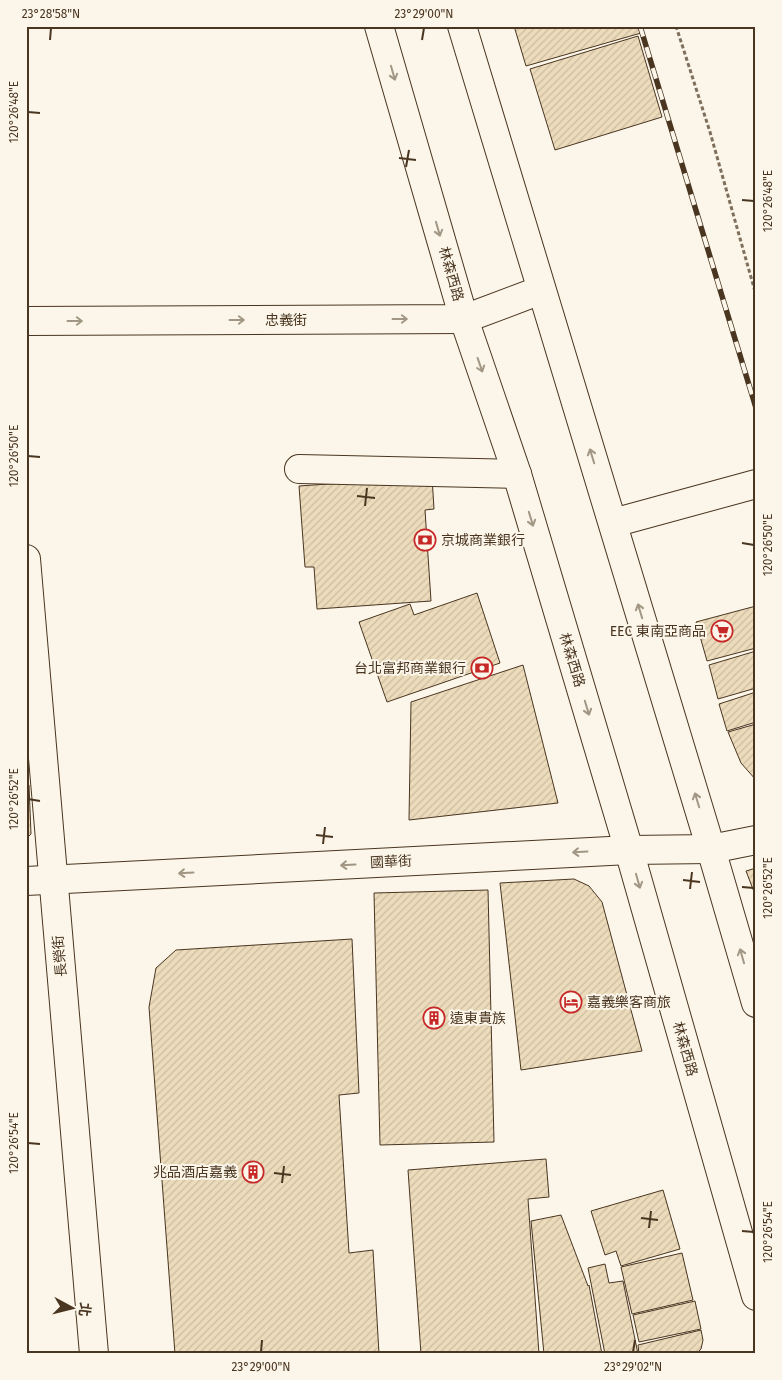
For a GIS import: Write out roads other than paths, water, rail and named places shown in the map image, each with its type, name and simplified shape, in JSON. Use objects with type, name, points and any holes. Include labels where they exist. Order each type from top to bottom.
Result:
[{"type":"main road","name":"林森西路","points":[[379,26],[464,318],[517,474],[629,850],[756,1296]]},
{"type":"main road","points":[[462,26],[712,849],[756,1003]]},
{"type":"main road","name":"忠義街","points":[[26,321],[464,318],[541,290]]},
{"type":"main road","points":[[299,469],[517,474]]},
{"type":"main road","points":[[613,523],[756,484]]},
{"type":"main road","name":"長榮街","points":[[26,559],[94,1354]]},
{"type":"main road","name":"國華街","points":[[26,881],[629,850],[712,849],[756,840]]},
{"type":"railway","points":[[640,26],[756,408]]},
{"type":"place","name":"京城商業銀行","points":[[425,540]]},
{"type":"place","name":"EEC 東南亞商品","points":[[722,631]]},
{"type":"place","name":"台北富邦商業銀行","points":[[482,668]]},
{"type":"place","name":"嘉義樂客商旅","points":[[571,1002]]},
{"type":"place","name":"遠東貴族","points":[[434,1018]]},
{"type":"place","name":"兆品酒店嘉義","points":[[253,1172]]}]
